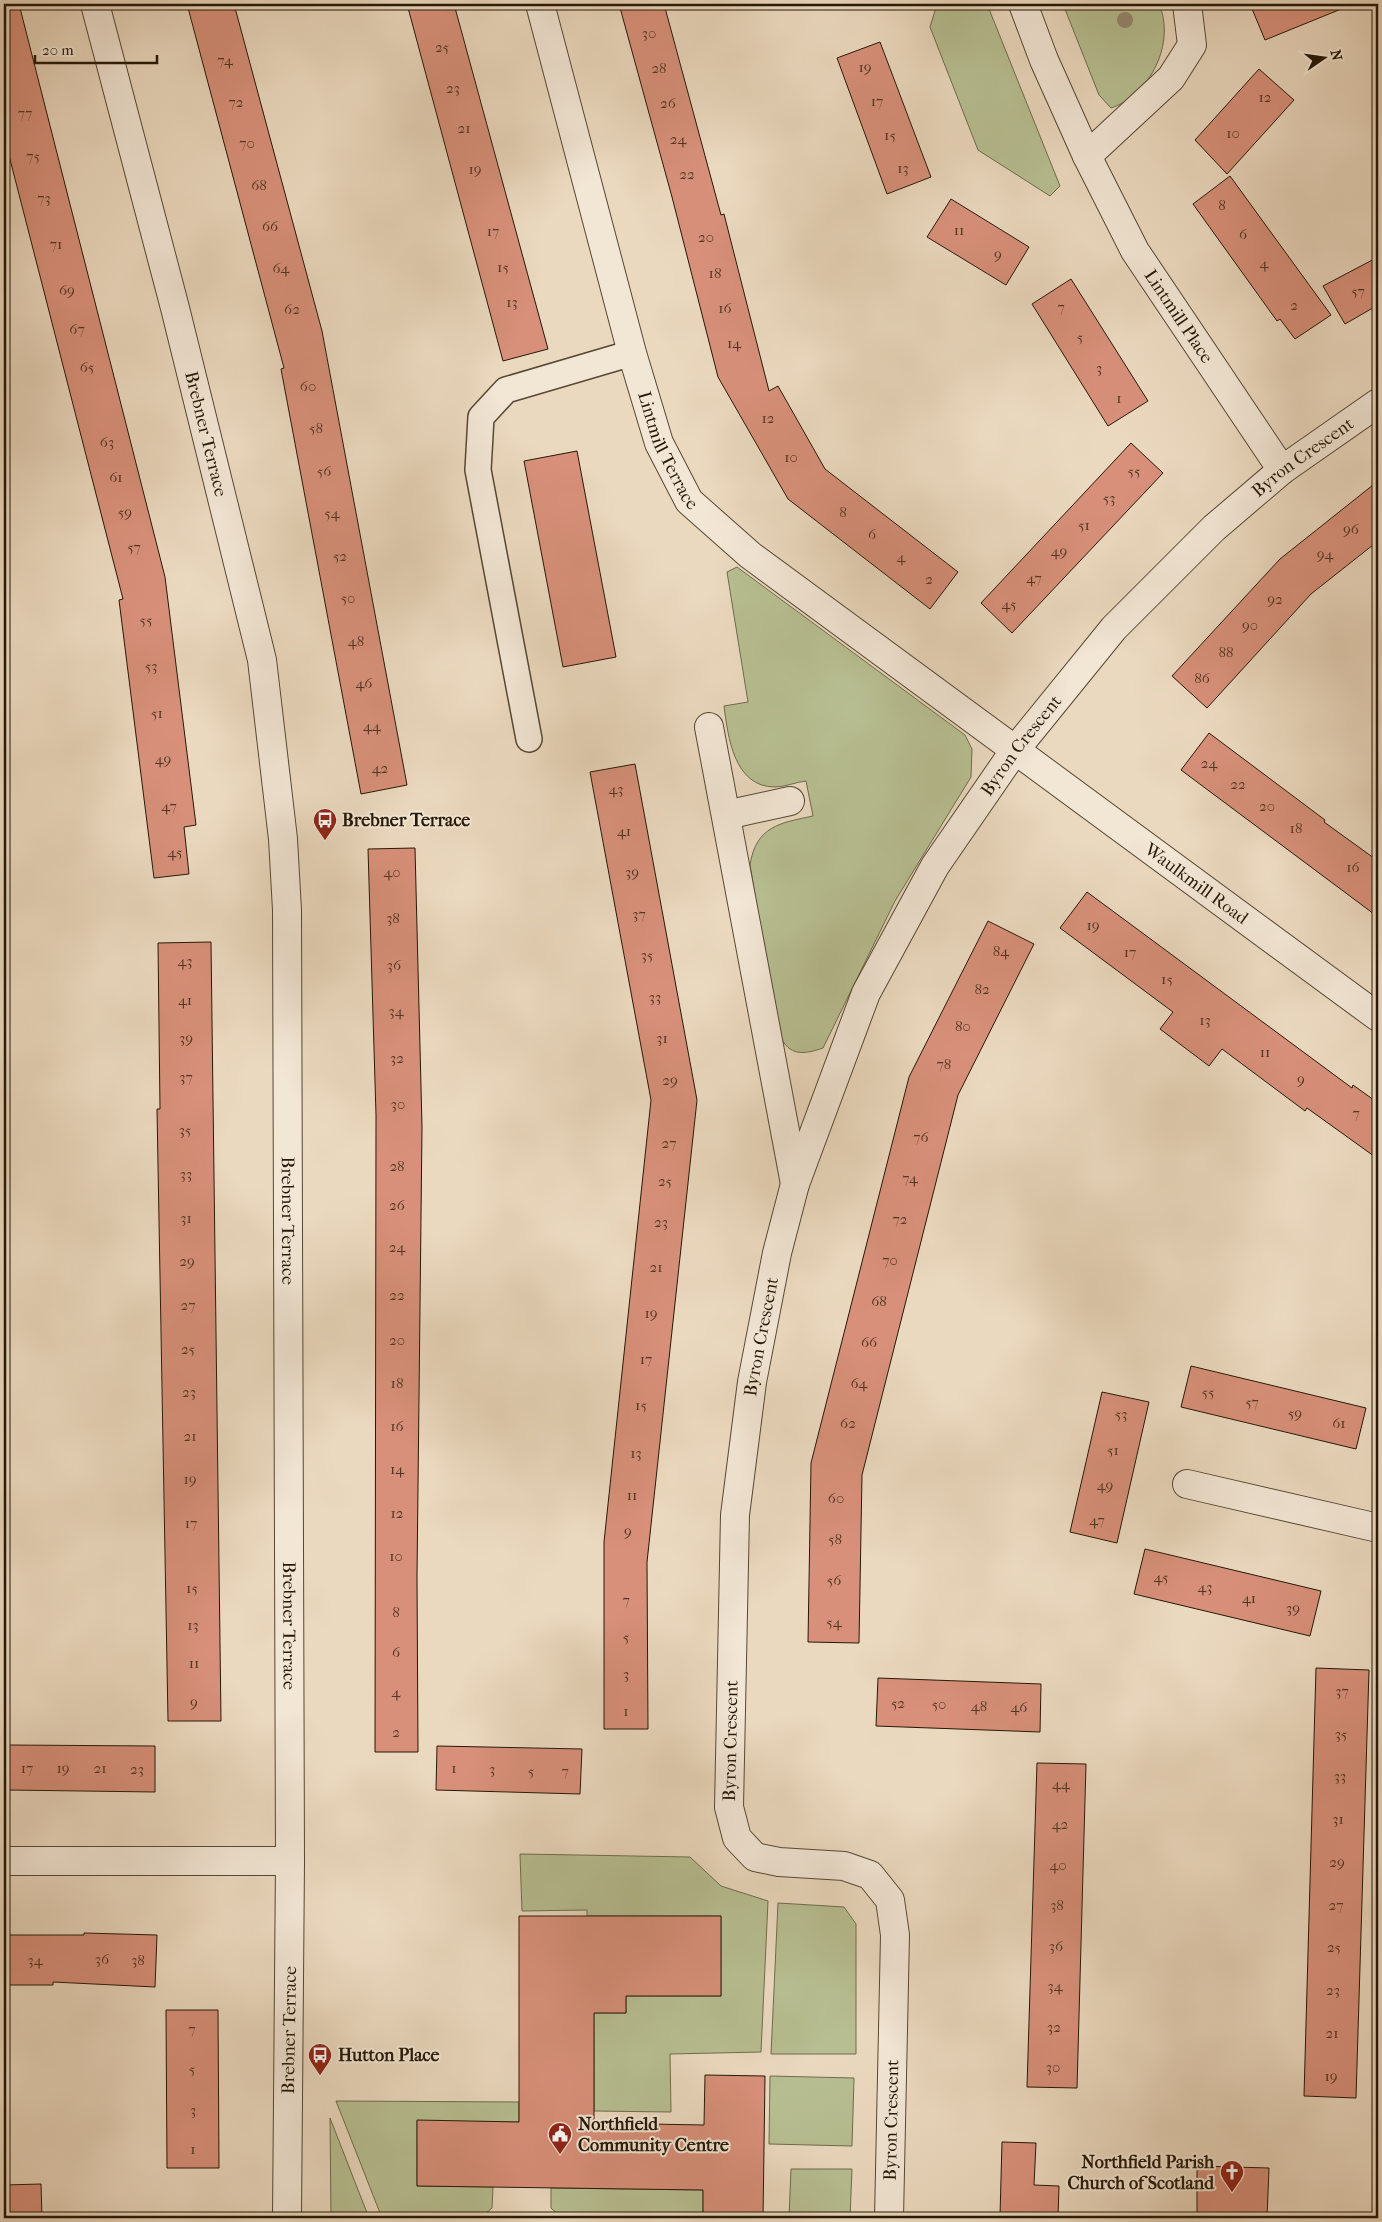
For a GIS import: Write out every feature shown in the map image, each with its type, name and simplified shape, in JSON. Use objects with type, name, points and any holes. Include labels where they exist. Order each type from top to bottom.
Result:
[{"type":"street","name":"Brebner Terrace","points":[[96,4],[175,308],[262,660],[283,840],[287,910],[290,1862],[287,2218]]},
{"type":"street","name":"Lintmill Terrace","points":[[540,4],[632,353],[660,443],[689,501],[750,555],[1015,750]]},
{"type":"street","name":"Lintmill Place","points":[[1023,4],[1044,60],[1087,156],[1136,251],[1282,470]]},
{"type":"street","points":[[1087,156],[1171,78],[1192,45],[1187,4]]},
{"type":"street","name":"Byron Crescent","points":[[889,2218],[894,1935],[890,1900],[870,1875],[844,1866],[779,1862],[754,1857],[737,1838],[729,1807],[735,1514],[752,1382],[777,1253],[795,1184],[866,993],[935,866],[1015,750],[1114,628],[1214,528],[1282,470],[1378,404]]},
{"type":"street","name":"Byron Crescent","points":[[709,727],[795,1184]]},
{"type":"street","name":"Waulkmill Road","points":[[1015,750],[1378,1017]]},
{"type":"street","points":[[726,815],[790,801]]},
{"type":"street","points":[[1187,1484],[1378,1528]]},
{"type":"street","points":[[4,1860],[290,1862]]},
{"type":"lane","points":[[529,739],[478,470],[480,417],[506,390],[632,353]]},
{"type":"green space","points":[[937,4],[987,4],[1060,186],[1050,196],[978,150],[930,27]]},
{"type":"green space","points":[[1063,4],[1159,4],[1163,19],[1162,51],[1148,80],[1125,101],[1111,108],[1099,95]]},
{"type":"green space","points":[[737,567],[965,735],[972,749],[971,777],[895,901],[823,1048],[815,1051],[795,1052],[786,1045],[778,1031],[750,865],[758,842],[771,828],[790,821],[813,816],[806,781],[779,787],[761,785],[750,779],[742,770],[731,745],[724,706],[748,702],[727,572]]},
{"type":"green space","points":[[520,1854],[690,1857],[721,1886],[768,1901],[761,2052],[670,2054],[671,2112],[594,2111],[594,2013],[626,2013],[626,1996],[721,1996],[721,1916],[587,1916],[587,1910],[522,1911]]},
{"type":"green space","points":[[778,1903],[844,1907],[856,1924],[856,2054],[771,2054]]},
{"type":"green space","points":[[770,2076],[854,2078],[852,2146],[769,2144]]},
{"type":"green space","points":[[336,2101],[519,2102],[519,2122],[417,2121],[417,2186],[493,2187],[492,2208],[480,2218],[382,2218]]},
{"type":"green space","points":[[330,2118],[369,2218],[331,2218]]},
{"type":"green space","points":[[791,2169],[852,2169],[850,2218],[789,2218]]},
{"type":"green space","points":[[551,2188],[703,2190],[703,2217],[755,2218],[562,2218],[551,2208]]},
{"type":"building","points":[[4,4],[19,4],[165,577],[196,825],[184,827],[189,874],[154,878],[119,600],[123,599],[4,136]]},
{"type":"building","points":[[187,4],[234,4],[322,331],[407,785],[361,794],[281,369],[284,368]]},
{"type":"building","points":[[407,4],[454,4],[548,349],[503,361]]},
{"type":"building","points":[[619,4],[664,4],[721,215],[724,214],[769,391],[778,386],[825,469],[958,572],[930,609],[788,499],[718,377],[672,197]]},
{"type":"building","points":[[1250,4],[1351,4],[1351,5],[1265,40]]},
{"type":"building","points":[[880,42],[931,177],[887,194],[837,58]]},
{"type":"building","points":[[1259,69],[1294,100],[1227,174],[1195,140]]},
{"type":"building","points":[[1230,176],[1331,315],[1295,339],[1280,319],[1277,321],[1193,204]]},
{"type":"building","points":[[951,199],[1029,247],[1006,285],[927,237]]},
{"type":"building","points":[[1378,257],[1378,305],[1345,324],[1323,286]]},
{"type":"building","points":[[1071,279],[1148,401],[1108,426],[1032,304]]},
{"type":"building","points":[[1131,443],[1163,473],[1012,633],[981,603]]},
{"type":"building","points":[[577,451],[616,657],[563,667],[524,461]]},
{"type":"building","points":[[1378,481],[1378,541],[1311,594],[1207,708],[1172,676],[1280,559]]},
{"type":"building","points":[[1209,733],[1325,820],[1324,822],[1378,861],[1378,917],[1181,770]]},
{"type":"building","points":[[635,764],[697,1100],[647,1562],[648,1729],[604,1729],[604,1542],[651,1100],[590,772]]},
{"type":"building","points":[[415,848],[422,1127],[417,1577],[418,1752],[375,1752],[376,1115],[368,849]]},
{"type":"building","points":[[1087,892],[1352,1088],[1353,1085],[1378,1103],[1378,1159],[1307,1108],[1305,1111],[1222,1049],[1209,1066],[1160,1029],[1173,1012],[1060,928]]},
{"type":"building","points":[[988,921],[1034,944],[958,1095],[862,1475],[859,1643],[808,1642],[811,1463],[909,1077]]},
{"type":"building","points":[[211,942],[221,1721],[168,1721],[157,1109],[160,1109],[158,943]]},
{"type":"building","points":[[1191,1366],[1366,1408],[1356,1449],[1181,1407]]},
{"type":"building","points":[[1102,1392],[1149,1402],[1117,1543],[1070,1532]]},
{"type":"building","points":[[1145,1549],[1321,1591],[1310,1636],[1134,1594]]},
{"type":"building","points":[[1316,1668],[1369,1670],[1356,2098],[1304,2096]]},
{"type":"building","points":[[878,1678],[1041,1684],[1040,1732],[876,1726]]},
{"type":"building","points":[[9,1745],[155,1746],[155,1792],[8,1790]]},
{"type":"building","points":[[437,1746],[582,1749],[580,1794],[436,1790]]},
{"type":"building","points":[[1037,1763],[1086,1764],[1077,2088],[1027,2087]]},
{"type":"building","points":[[519,1916],[721,1916],[721,1996],[626,1996],[626,2013],[594,2013],[594,2123],[704,2125],[705,2075],[765,2076],[763,2218],[703,2217],[703,2190],[417,2186],[417,2120],[519,2122]]},
{"type":"building","points":[[84,1933],[157,1935],[155,1987],[53,1982],[53,1985],[4,1985],[4,1935],[84,1935]]},
{"type":"building","points":[[166,2010],[218,2010],[219,2168],[167,2168]]},
{"type":"building","points":[[1002,2142],[1036,2143],[1034,2185],[1059,2186],[1058,2217],[1000,2216]]},
{"type":"building","name":"Northfield Parish Church of Scotland","points":[[1197,2166],[1269,2168],[1267,2218],[1197,2218]]},
{"type":"building","points":[[41,2184],[42,2218],[4,2218],[4,2185]]},
{"type":"place","name":"Brebner Terrace","points":[[325,841]]},
{"type":"place","name":"Hutton Place","points":[[320,2076]]},
{"type":"place","name":"Northfield Community Centre","points":[[560,2155]]},
{"type":"place","name":"Northfield Parish Church of Scotland","points":[[1232,2193]]}]
